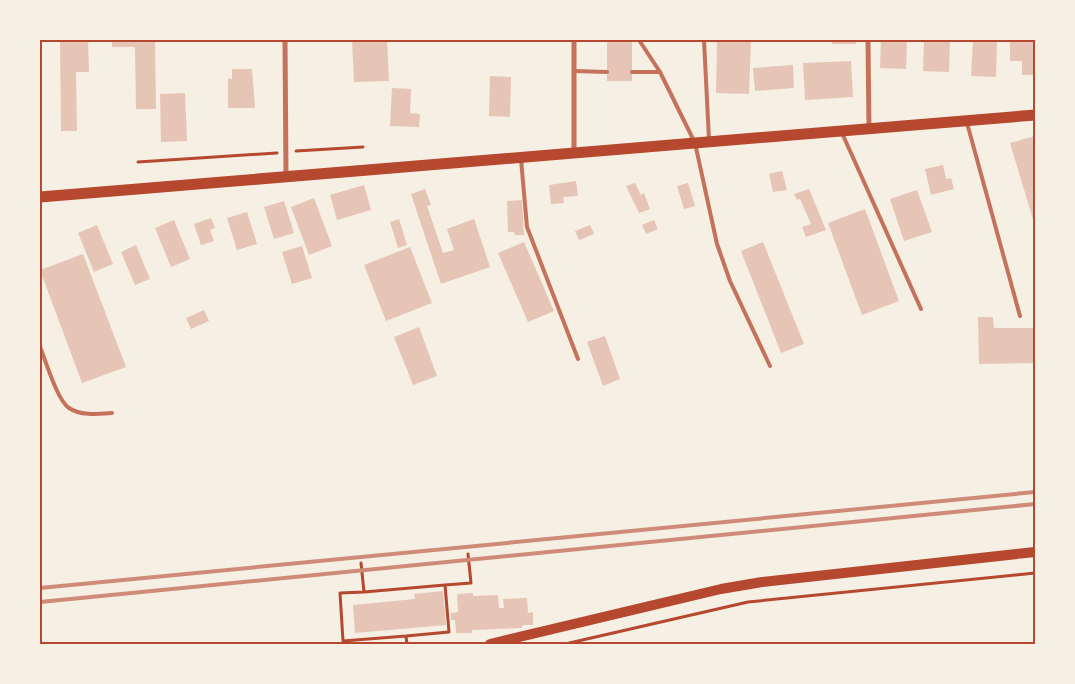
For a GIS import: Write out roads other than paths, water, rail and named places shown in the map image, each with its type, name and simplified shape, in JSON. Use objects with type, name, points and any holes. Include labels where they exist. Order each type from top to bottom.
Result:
[{"type":"main road","points":[[40,197],[574,155],[841,130],[1035,115]]},
{"type":"main road","points":[[490,644],[722,589],[1035,552]]},
{"type":"street","points":[[285,40],[286,178]]},
{"type":"street","points":[[574,40],[574,155]]},
{"type":"street","points":[[868,40],[869,129]]},
{"type":"lane","points":[[638,40],[660,72],[695,143],[717,244],[730,280],[770,366]]},
{"type":"lane","points":[[704,40],[709,142]]},
{"type":"lane","points":[[574,71],[607,72]]},
{"type":"lane","points":[[632,72],[660,72]]},
{"type":"lane","points":[[966,121],[1020,316]]},
{"type":"lane","points":[[841,130],[921,309]]},
{"type":"lane","points":[[521,159],[527,227],[578,359]]},
{"type":"lane","points":[[40,347],[62,399],[68,407],[88,414],[112,413]]},
{"type":"railway","points":[[40,588],[1035,492]]},
{"type":"railway","points":[[40,602],[1035,504]]}]
